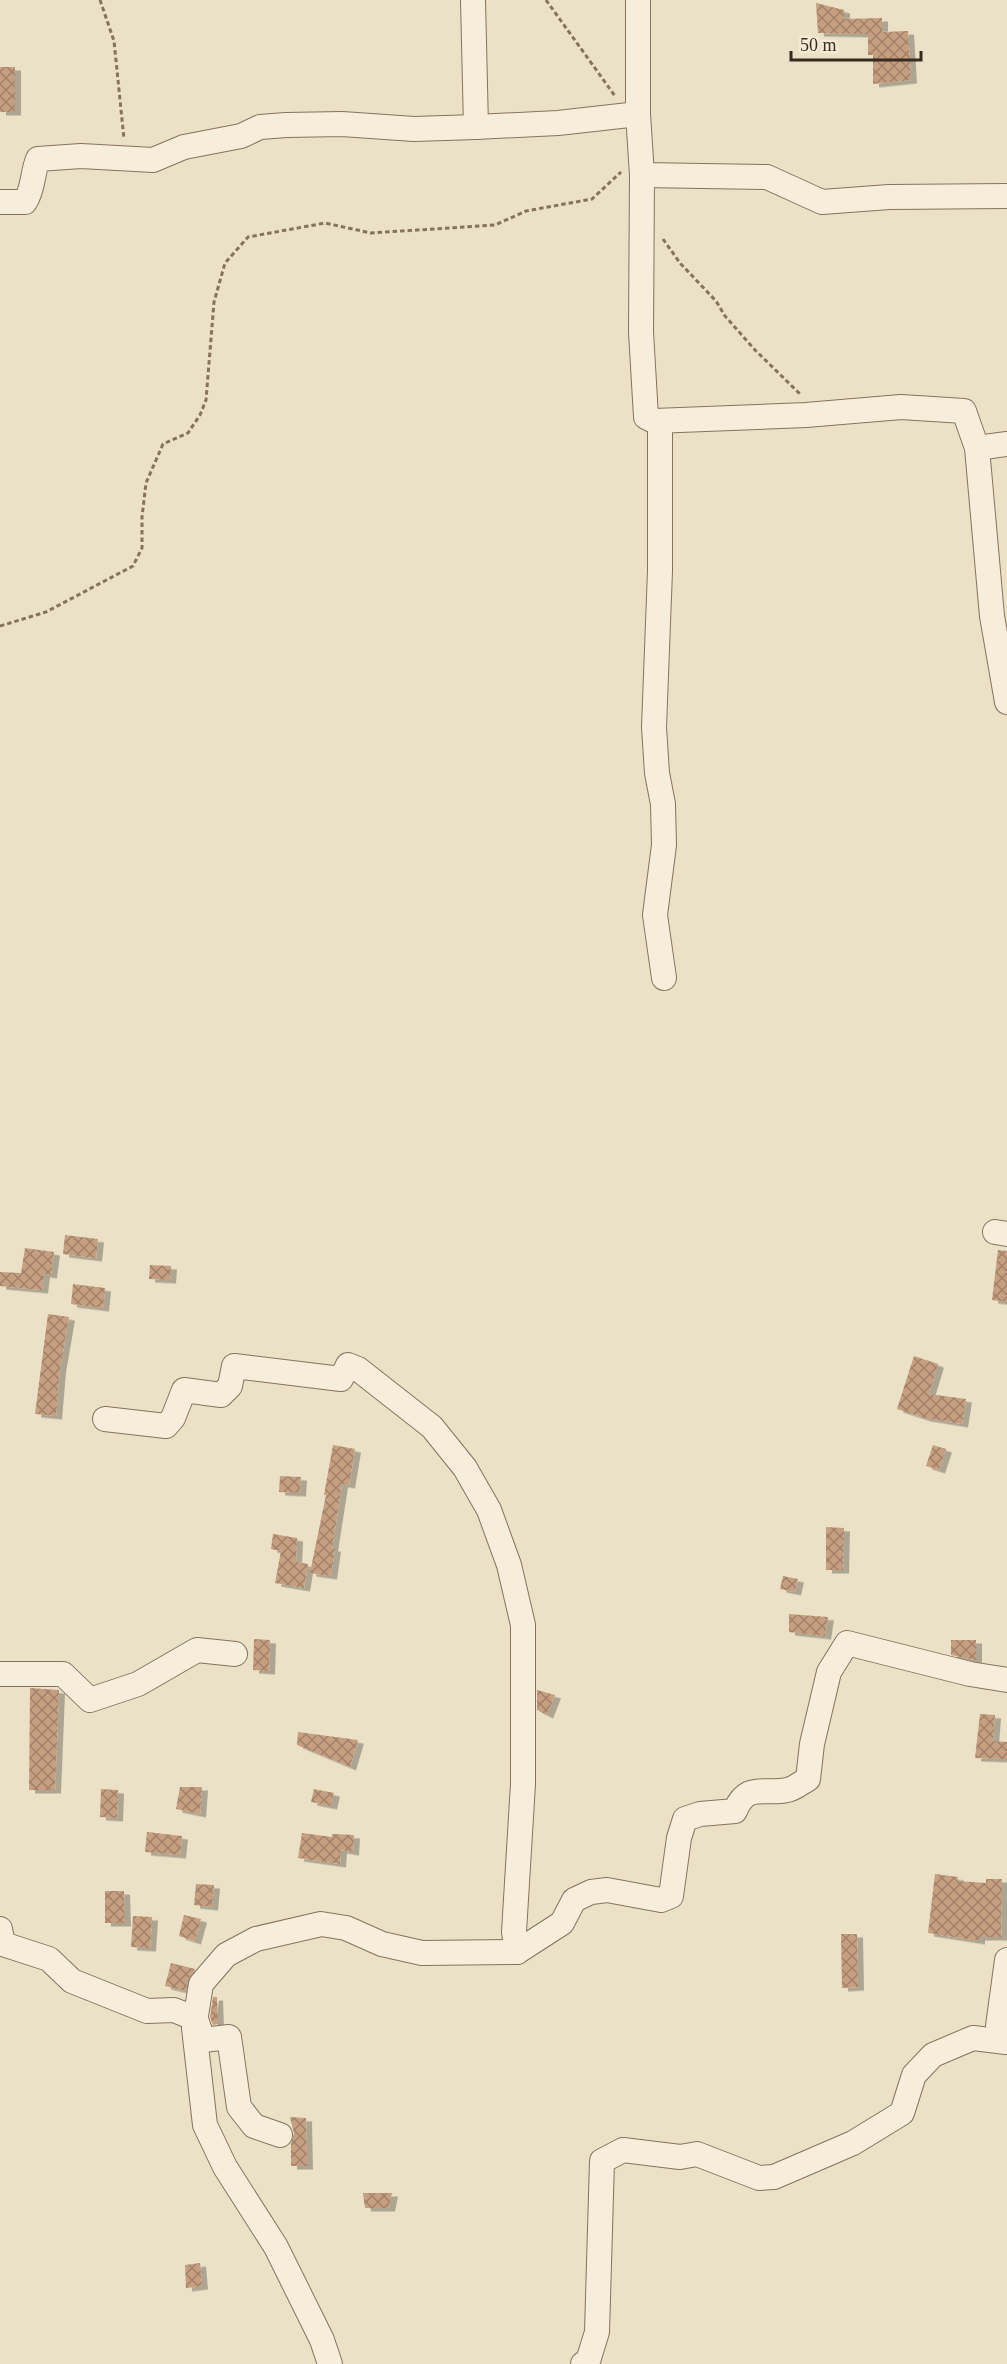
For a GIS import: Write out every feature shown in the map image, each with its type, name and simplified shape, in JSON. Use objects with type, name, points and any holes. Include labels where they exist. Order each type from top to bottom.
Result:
[{"type":"street","points":[[473,0],[476,127]]},
{"type":"street","points":[[638,0],[638,114],[633,173],[641,207],[641,332],[646,417],[660,421],[817,414],[902,407],[964,411],[977,448],[992,616],[1007,702]]},
{"type":"street","points":[[0,202],[26,201],[32,192],[33,172],[38,159],[81,156],[153,160],[184,147],[241,136],[260,127],[342,124],[414,129],[476,127],[558,123],[638,114]]},
{"type":"street","points":[[633,173],[767,177],[822,202],[889,197],[1007,196]]},
{"type":"street","points":[[660,421],[660,571],[654,727],[657,773],[663,804],[664,845],[655,915],[664,978]]},
{"type":"street","points":[[977,448],[1007,444]]},
{"type":"street","points":[[105,1419],[166,1426],[173,1418],[184,1390],[221,1395],[230,1386],[234,1366],[341,1379],[348,1365],[358,1369],[432,1427],[465,1468],[489,1510],[509,1565],[523,1625],[523,1784],[514,1932],[518,1952]]},
{"type":"street","points":[[330,2364],[322,2340],[276,2247],[225,2167],[205,2125],[194,2028],[201,1984],[226,1955],[256,1939],[321,1924],[346,1928],[382,1944],[422,1953],[518,1952],[562,1923],[574,1900],[591,1892],[607,1890],[661,1900],[670,1896],[679,1838],[685,1819],[700,1814],[735,1811],[740,1799],[754,1791],[789,1790],[808,1779],[812,1744],[829,1672],[847,1643],[970,1674],[1007,1680]]},
{"type":"street","points":[[0,1674],[63,1674],[90,1700],[138,1683],[197,1650],[235,1654]]},
{"type":"street","points":[[0,1929],[3,1944],[49,1959],[72,1981],[147,2011],[174,2010],[196,2019],[203,2040],[229,2037],[239,2107],[255,2126],[280,2135]]},
{"type":"street","points":[[1007,1960],[998,2026],[1007,2042]]},
{"type":"street","points":[[583,2364],[588,2361],[597,2332],[602,2161],[623,2150],[680,2157],[697,2154],[759,2178],[774,2178],[853,2143],[902,2114],[914,2075],[933,2055],[973,2038],[1007,2042]]},
{"type":"path","points":[[100,0],[114,41],[126,159]]},
{"type":"path","points":[[546,0],[616,98],[638,114]]},
{"type":"path","points":[[0,626],[46,612],[133,566],[142,549],[141,517],[152,465],[163,444],[188,433],[200,416],[206,400],[214,302],[225,263],[248,237],[325,223],[371,233],[495,225],[526,211],[592,200],[633,173]]},
{"type":"path","points":[[641,207],[680,263],[716,301],[725,316],[761,357],[815,407],[817,414]]},
{"type":"building","points":[[816,3],[844,10],[844,19],[882,18],[882,32],[908,31],[911,80],[873,84],[873,55],[868,55],[868,34],[818,33]]},
{"type":"building","points":[[0,67],[15,67],[15,112],[0,112]]},
{"type":"building","points":[[65,1235],[98,1239],[96,1258],[63,1254]]},
{"type":"building","points":[[25,1248],[54,1252],[51,1275],[44,1274],[42,1290],[0,1286],[0,1272],[21,1273]]},
{"type":"building","points":[[998,1250],[1007,1251],[1007,1302],[992,1300]]},
{"type":"building","points":[[150,1265],[171,1266],[170,1280],[149,1279]]},
{"type":"building","points":[[73,1284],[105,1288],[103,1308],[71,1304]]},
{"type":"building","points":[[48,1314],[69,1317],[60,1369],[56,1416],[35,1414]]},
{"type":"building","points":[[914,1356],[938,1364],[929,1394],[966,1399],[962,1424],[925,1418],[897,1409]]},
{"type":"building","points":[[333,1445],[355,1449],[349,1485],[342,1484],[332,1548],[335,1548],[331,1576],[310,1573],[326,1495],[324,1495]]},
{"type":"building","points":[[933,1445],[946,1449],[939,1470],[926,1466]]},
{"type":"building","points":[[280,1476],[301,1477],[300,1493],[279,1492]]},
{"type":"building","points":[[826,1527],[844,1528],[843,1570],[826,1570]]},
{"type":"building","points":[[273,1534],[297,1538],[296,1562],[308,1564],[304,1588],[275,1583],[281,1551],[271,1549]]},
{"type":"building","points":[[783,1576],[798,1579],[795,1592],[780,1589]]},
{"type":"building","points":[[789,1614],[828,1617],[825,1636],[789,1632]]},
{"type":"building","points":[[254,1639],[270,1640],[269,1671],[253,1670]]},
{"type":"building","points":[[951,1640],[976,1640],[976,1660],[951,1655]]},
{"type":"building","points":[[30,1688],[59,1690],[55,1790],[29,1790]]},
{"type":"building","points":[[537,1690],[555,1695],[547,1715],[537,1710]]},
{"type":"building","points":[[980,1714],[995,1715],[993,1741],[1007,1742],[1007,1759],[975,1758]]},
{"type":"building","points":[[298,1732],[358,1740],[350,1767],[297,1745]]},
{"type":"building","points":[[180,1787],[202,1787],[200,1814],[176,1809]]},
{"type":"building","points":[[101,1789],[118,1790],[117,1818],[100,1817]]},
{"type":"building","points":[[314,1789],[334,1793],[331,1806],[311,1802]]},
{"type":"building","points":[[147,1832],[182,1836],[180,1855],[145,1852]]},
{"type":"building","points":[[302,1833],[332,1837],[332,1834],[354,1835],[353,1852],[341,1850],[340,1864],[298,1858]]},
{"type":"building","points":[[935,1874],[958,1877],[957,1881],[986,1883],[986,1879],[1002,1879],[1001,1937],[979,1937],[979,1941],[928,1933]]},
{"type":"building","points":[[196,1884],[214,1885],[212,1907],[194,1905]]},
{"type":"building","points":[[105,1891],[124,1891],[125,1923],[105,1923]]},
{"type":"building","points":[[184,1915],[201,1919],[195,1941],[179,1936]]},
{"type":"building","points":[[133,1916],[152,1917],[150,1948],[131,1947]]},
{"type":"building","points":[[841,1934],[857,1934],[858,1987],[842,1988]]},
{"type":"building","points":[[171,1963],[195,1969],[187,1981],[186,1991],[165,1986]]},
{"type":"building","points":[[213,1997],[217,1997],[218,2024],[213,2025],[210,2017]]},
{"type":"building","points":[[290,2117],[306,2118],[307,2166],[291,2166],[291,2144],[294,2133]]},
{"type":"building","points":[[363,2193],[392,2193],[389,2208],[365,2208]]},
{"type":"building","points":[[200,2263],[202,2286],[186,2288],[185,2265]]}]
